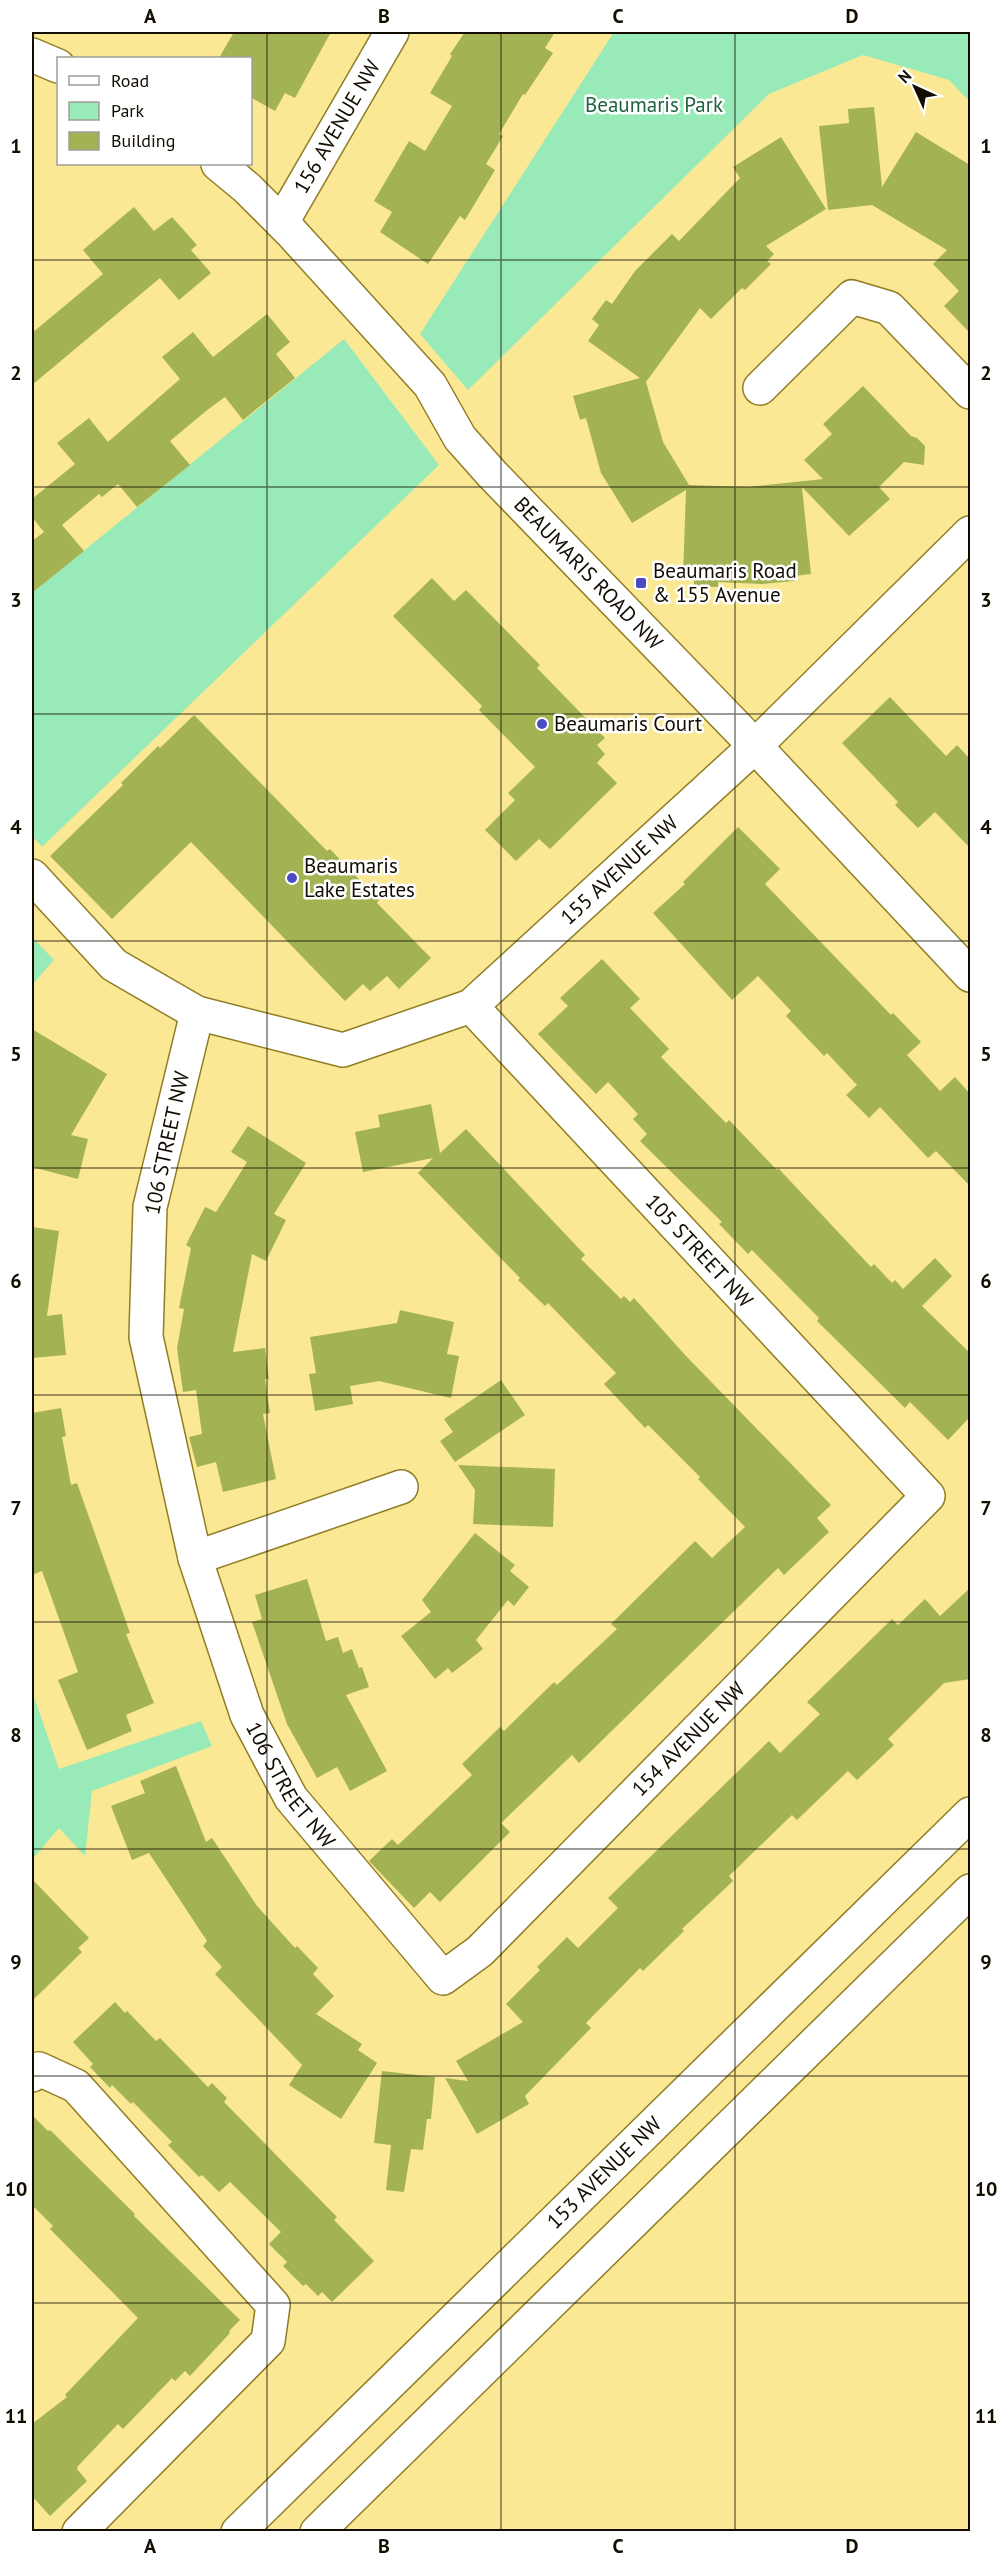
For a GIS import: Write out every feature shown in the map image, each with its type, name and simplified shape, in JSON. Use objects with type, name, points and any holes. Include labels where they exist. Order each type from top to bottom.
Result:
[{"type":"street","name":"156 AVENUE NW","points":[[282,222],[392,32]]},
{"type":"street","points":[[32,55],[57,66]]},
{"type":"street","name":"BEAUMARIS ROAD NW","points":[[219,165],[282,222],[430,385],[460,438],[492,474],[755,746],[970,975]]},
{"type":"street","points":[[760,388],[852,297],[889,308],[970,392]]},
{"type":"street","name":"155 AVENUE NW","points":[[197,1013],[343,1050],[471,1006],[755,746],[970,533]]},
{"type":"street","points":[[32,876],[114,964],[197,1013]]},
{"type":"street","name":"105 STREET NW","points":[[471,1006],[928,1496]]},
{"type":"street","name":"106 STREET NW","points":[[197,1013],[150,1207],[146,1337],[195,1558],[247,1715],[291,1798],[443,1978]]},
{"type":"street","points":[[195,1558],[401,1487]]},
{"type":"street","name":"154 AVENUE NW","points":[[443,1978],[480,1951],[928,1496]]},
{"type":"street","name":"153 AVENUE NW","points":[[237,2532],[970,1814]]},
{"type":"street","points":[[317,2532],[970,1891]]},
{"type":"street","points":[[32,2075],[39,2069],[76,2086],[273,2305],[268,2341],[79,2532]]},
{"type":"green space","name":"Beaumaris Park","points":[[614,32],[970,32],[970,102],[949,80],[863,55],[769,94],[468,390],[420,334]]},
{"type":"green space","points":[[344,339],[439,465],[42,847],[32,836],[32,593]]},
{"type":"green space","points":[[32,937],[54,960],[32,985]]},
{"type":"green space","points":[[32,1691],[59,1769],[201,1721],[212,1746],[92,1791],[85,1856],[59,1828],[32,1860]]},
{"type":"building","points":[[234,32],[331,32],[295,98],[285,93],[275,111],[252,98],[252,57],[220,57]]},
{"type":"building","points":[[465,32],[555,32],[545,48],[553,53],[525,95],[523,94],[499,134],[503,136],[486,164],[495,170],[465,220],[460,216],[428,264],[380,232],[392,212],[374,201],[409,141],[425,151],[452,106],[430,93],[452,56],[450,54]]},
{"type":"building","points":[[874,107],[882,187],[916,132],[970,165],[970,333],[944,306],[959,291],[933,264],[947,250],[872,205],[828,210],[819,126],[849,123],[848,109]]},
{"type":"building","points":[[781,137],[826,209],[766,246],[774,254],[767,261],[771,264],[745,290],[742,288],[711,319],[700,308],[646,382],[663,442],[689,485],[748,487],[823,479],[804,460],[832,434],[823,424],[863,386],[911,436],[917,438],[925,446],[924,465],[904,462],[879,487],[890,499],[849,536],[802,487],[811,574],[795,576],[795,581],[762,584],[718,582],[718,587],[694,586],[694,576],[683,576],[686,490],[632,523],[601,473],[586,418],[580,420],[573,396],[640,378],[588,341],[599,325],[592,319],[606,300],[612,304],[635,271],[672,234],[679,241],[740,178],[733,167]]},
{"type":"building","points":[[134,207],[154,231],[172,217],[197,245],[191,250],[211,273],[179,300],[160,278],[32,385],[32,333],[103,274],[83,250]]},
{"type":"building","points":[[267,314],[290,342],[276,354],[295,378],[243,420],[225,397],[206,411],[170,441],[190,465],[137,507],[118,484],[102,497],[99,494],[62,525],[84,551],[32,593],[32,541],[44,532],[32,517],[32,499],[75,464],[57,443],[89,418],[108,442],[180,379],[162,357],[193,332],[213,357]]},
{"type":"building","name":"Beaumaris Court","points":[[432,578],[454,601],[466,590],[540,665],[537,668],[605,738],[597,745],[605,754],[597,763],[617,783],[550,849],[539,839],[516,861],[485,830],[515,800],[508,793],[535,767],[479,710],[482,706],[393,616]]},
{"type":"building","points":[[890,697],[946,756],[957,745],[970,759],[970,848],[935,812],[918,828],[895,805],[898,802],[842,743]]},
{"type":"building","name":"Beaumaris Lake Estates","points":[[194,715],[327,851],[330,849],[379,900],[377,903],[431,958],[399,989],[387,976],[370,991],[363,984],[345,1001],[191,842],[112,919],[50,856],[123,785],[121,783],[158,746],[160,748]]},
{"type":"building","points":[[738,827],[780,869],[765,884],[891,1015],[893,1013],[921,1042],[907,1055],[940,1091],[955,1077],[970,1094],[970,1186],[936,1151],[928,1158],[880,1107],[869,1118],[846,1095],[857,1085],[827,1053],[824,1056],[786,1016],[791,1011],[758,976],[732,1000],[653,913],[685,884],[683,882]]},
{"type":"building","points":[[602,959],[640,999],[630,1008],[669,1049],[661,1057],[726,1123],[729,1120],[777,1170],[778,1168],[871,1267],[874,1264],[892,1283],[895,1280],[903,1289],[935,1258],[952,1276],[922,1306],[970,1353],[970,1417],[948,1440],[910,1402],[905,1408],[817,1321],[819,1318],[752,1250],[748,1254],[719,1224],[722,1222],[640,1141],[647,1134],[633,1119],[638,1114],[608,1082],[596,1094],[538,1034],[568,1006],[560,998]]},
{"type":"building","points":[[32,1029],[107,1074],[71,1135],[88,1139],[78,1179],[32,1167]]},
{"type":"building","points":[[431,1104],[440,1153],[466,1129],[585,1255],[581,1259],[621,1299],[624,1296],[630,1302],[634,1298],[686,1356],[831,1505],[817,1518],[829,1532],[784,1575],[778,1568],[579,1763],[572,1755],[501,1823],[510,1832],[440,1902],[430,1892],[414,1908],[369,1861],[392,1839],[398,1845],[472,1775],[462,1764],[500,1727],[504,1731],[554,1682],[557,1685],[617,1629],[611,1624],[695,1541],[712,1558],[745,1527],[698,1479],[700,1477],[648,1425],[645,1428],[604,1384],[616,1373],[548,1303],[545,1306],[518,1280],[520,1278],[418,1173],[433,1158],[363,1172],[355,1132],[380,1127],[378,1115]]},
{"type":"building","points":[[248,1126],[306,1163],[274,1214],[286,1220],[266,1261],[252,1254],[233,1352],[265,1348],[269,1379],[265,1379],[270,1413],[263,1414],[276,1479],[223,1492],[216,1462],[197,1467],[189,1437],[202,1434],[196,1390],[183,1392],[177,1348],[184,1309],[179,1308],[191,1248],[186,1245],[205,1207],[216,1212],[247,1162],[231,1152]]},
{"type":"building","points":[[32,1227],[59,1231],[47,1316],[62,1314],[66,1355],[32,1358]]},
{"type":"building","points":[[400,1310],[454,1322],[447,1354],[459,1356],[451,1398],[379,1381],[350,1386],[353,1404],[315,1411],[309,1374],[316,1373],[310,1337],[397,1323]]},
{"type":"building","points":[[501,1380],[525,1415],[455,1462],[440,1441],[453,1432],[444,1419]]},
{"type":"building","points":[[61,1408],[66,1436],[62,1437],[71,1485],[77,1483],[130,1633],[126,1634],[154,1703],[126,1715],[132,1731],[87,1750],[58,1680],[78,1672],[42,1571],[32,1575],[32,1413]]},
{"type":"building","points":[[458,1465],[555,1469],[553,1527],[473,1524],[475,1490]]},
{"type":"building","points":[[475,1533],[515,1565],[510,1571],[529,1587],[514,1606],[508,1600],[476,1640],[483,1649],[452,1673],[448,1668],[435,1679],[401,1636],[431,1612],[422,1600]]},
{"type":"building","points":[[307,1579],[326,1641],[338,1637],[343,1653],[352,1649],[359,1668],[362,1667],[369,1687],[346,1695],[387,1771],[350,1791],[337,1767],[317,1778],[287,1724],[252,1622],[262,1619],[255,1595]]},
{"type":"building","points":[[970,1588],[970,1679],[944,1683],[888,1739],[894,1745],[857,1780],[848,1771],[797,1820],[792,1815],[729,1876],[733,1881],[682,1929],[684,1931],[643,1971],[640,1968],[586,2023],[591,2028],[525,2096],[529,2104],[477,2134],[445,2078],[468,2081],[456,2061],[523,2022],[506,2004],[540,1970],[537,1967],[567,1937],[578,1948],[618,1908],[608,1898],[769,1741],[780,1753],[820,1714],[807,1702],[892,1619],[898,1625],[925,1599],[940,1616]]},
{"type":"building","points":[[176,1766],[206,1842],[212,1838],[257,1906],[295,1948],[297,1946],[318,1968],[313,1974],[334,1996],[316,2014],[362,2044],[358,2050],[377,2063],[341,2119],[289,2085],[302,2065],[215,1974],[222,1967],[203,1946],[207,1941],[149,1853],[132,1860],[111,1806],[145,1793],[140,1781]]},
{"type":"building","points":[[32,1879],[89,1938],[78,1948],[82,1952],[32,2001]]},
{"type":"building","points":[[115,2002],[156,2041],[160,2038],[208,2087],[212,2083],[227,2098],[224,2102],[337,2217],[334,2220],[374,2261],[332,2302],[322,2292],[318,2296],[306,2284],[303,2286],[283,2266],[287,2262],[269,2244],[281,2232],[230,2182],[219,2192],[202,2175],[199,2177],[168,2145],[172,2142],[133,2102],[131,2104],[112,2085],[110,2088],[90,2067],[93,2064],[73,2042]]},
{"type":"building","points":[[382,2071],[435,2077],[431,2119],[427,2119],[423,2150],[411,2149],[404,2192],[386,2190],[391,2145],[374,2143]]},
{"type":"building","points":[[32,2115],[48,2131],[50,2130],[240,2320],[190,2376],[185,2371],[175,2381],[172,2378],[123,2429],[118,2424],[78,2466],[77,2469],[87,2481],[50,2516],[32,2496],[32,2424],[67,2397],[65,2395],[138,2318],[50,2229],[53,2226],[32,2205]]},
{"type":"place","name":"Beaumaris Road & 155 Avenue","points":[[641,583]]},
{"type":"place","name":"Beaumaris Court","points":[[542,724]]},
{"type":"place","name":"Beaumaris Lake Estates","points":[[292,878]]}]
